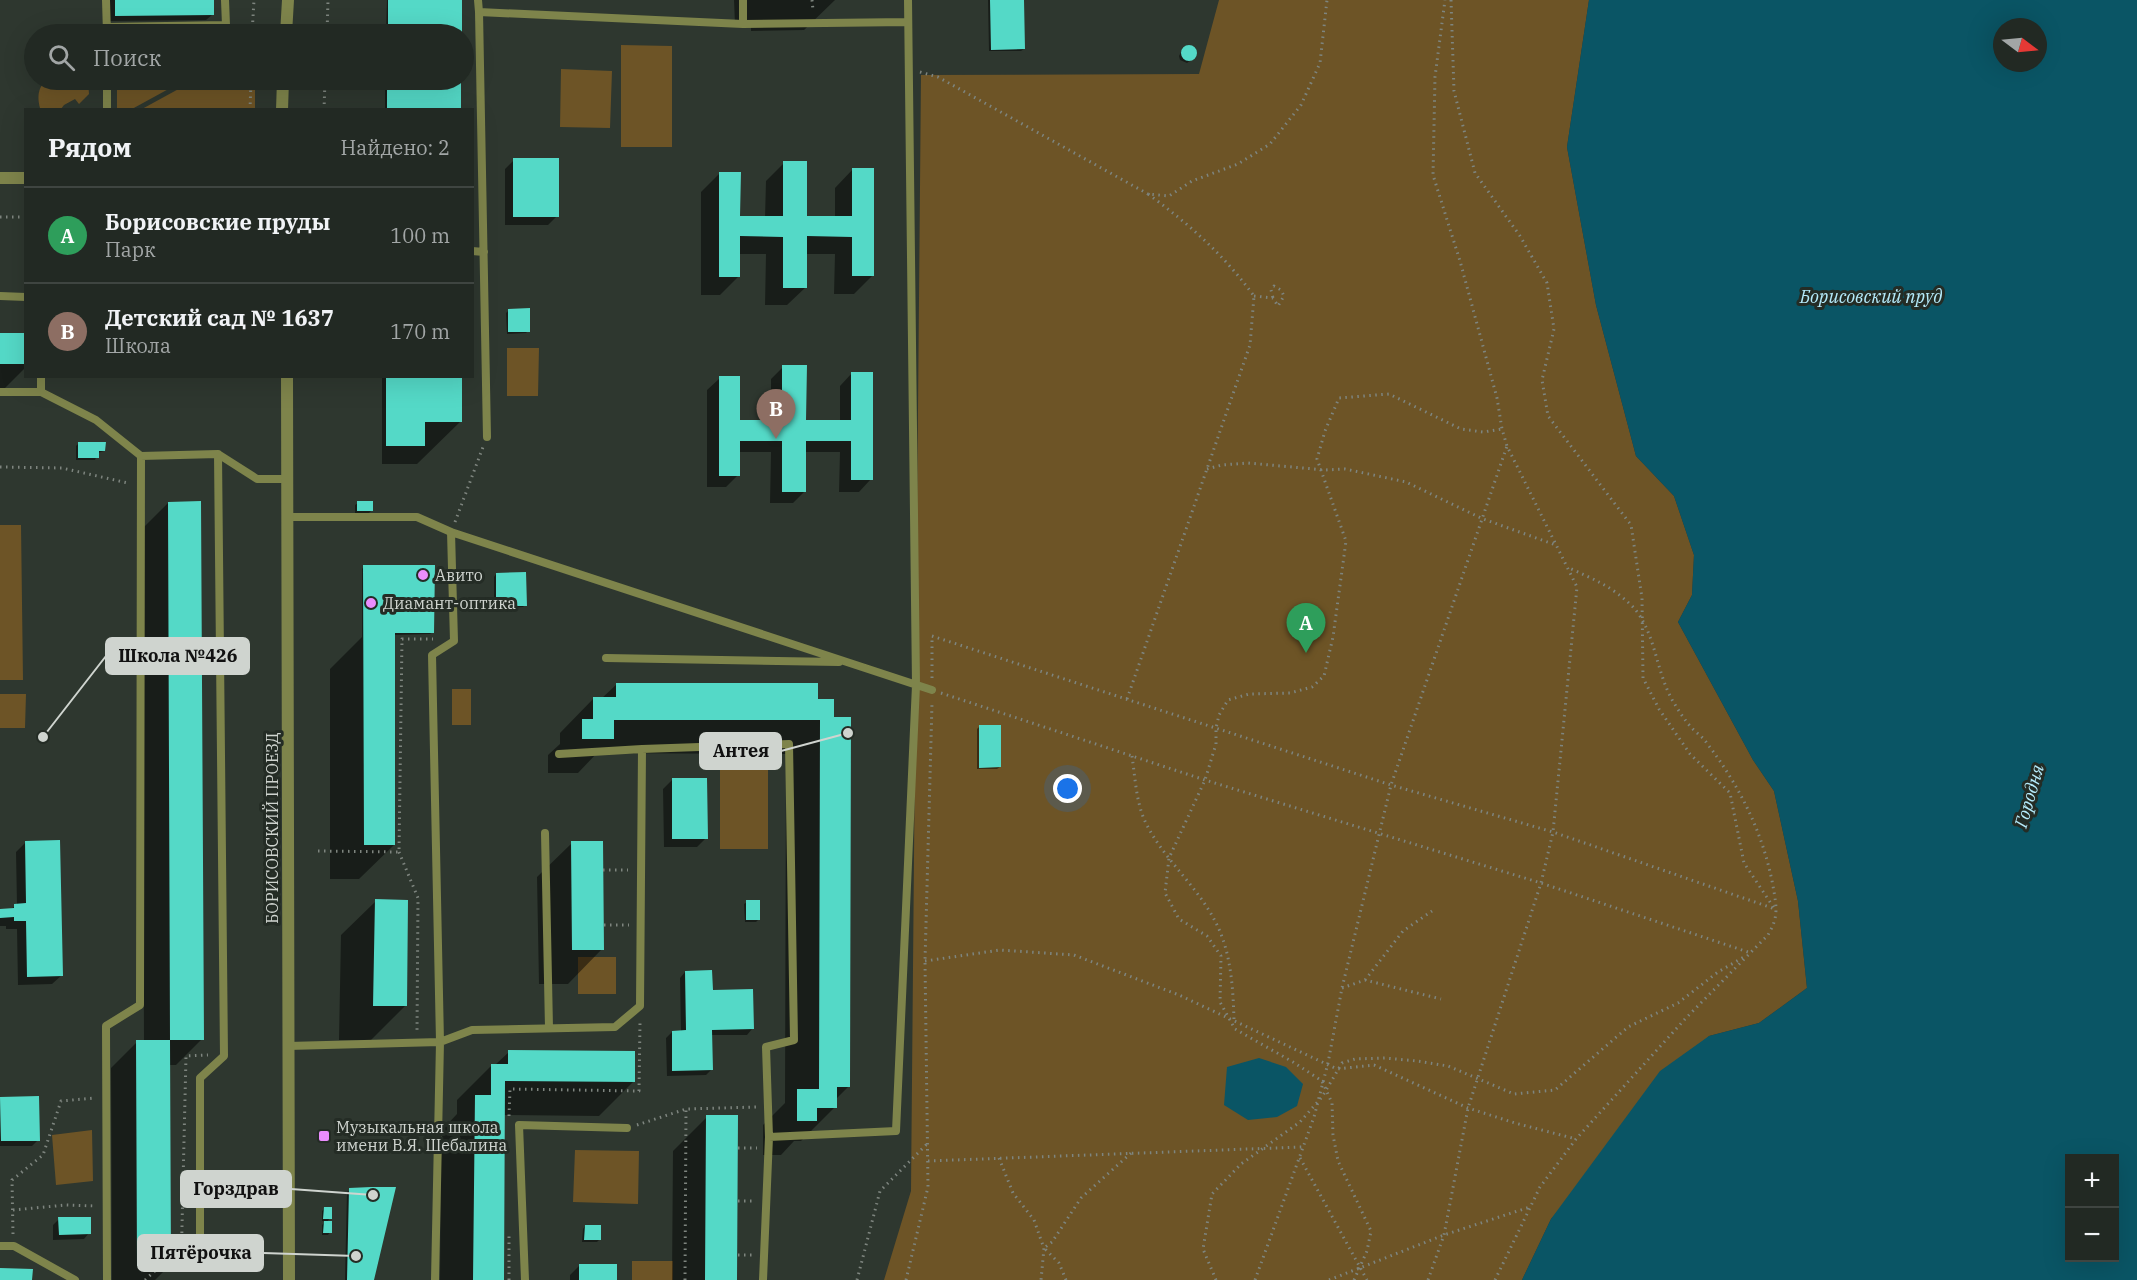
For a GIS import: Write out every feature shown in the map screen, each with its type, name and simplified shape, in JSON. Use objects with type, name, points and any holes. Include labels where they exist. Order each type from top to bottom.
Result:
[{"type":"street","points":[[287,24],[288,0]]},
{"type":"street","points":[[282,108],[283,90]]},
{"type":"street","points":[[0,178],[24,178]]},
{"type":"street","name":"БОРИСОВСКИЙ ПРОЕЗД","points":[[287,378],[289,1280]]},
{"type":"lane","points":[[106,0],[106,24]]},
{"type":"lane","points":[[225,0],[226,24]]},
{"type":"lane","points":[[478,0],[487,437]]},
{"type":"lane","points":[[743,0],[743,24]]},
{"type":"lane","points":[[769,1137],[896,1131],[916,685],[908,0]]},
{"type":"lane","points":[[479,12],[743,24],[908,22]]},
{"type":"lane","points":[[107,90],[107,108]]},
{"type":"lane","points":[[474,251],[484,252]]},
{"type":"lane","points":[[0,296],[24,297]]},
{"type":"lane","points":[[41,378],[41,392]]},
{"type":"lane","points":[[0,392],[41,392],[96,420],[141,456],[218,454],[257,479],[287,479]]},
{"type":"lane","points":[[200,1241],[200,1078],[224,1056],[218,454]]},
{"type":"lane","points":[[107,1280],[106,1026],[140,1005],[141,456]]},
{"type":"lane","points":[[288,517],[417,517],[451,532],[932,690]]},
{"type":"lane","points":[[435,1280],[440,1042],[432,655],[454,641],[451,532]]},
{"type":"lane","points":[[606,658],[847,662]]},
{"type":"lane","points":[[559,754],[789,744],[794,1040],[766,1047],[769,1137],[763,1280]]},
{"type":"lane","points":[[288,1046],[440,1042],[472,1030],[615,1027],[640,1006],[642,749]]},
{"type":"lane","points":[[545,833],[549,1028]]},
{"type":"lane","points":[[525,1280],[519,1125],[627,1128]]},
{"type":"lane","points":[[0,1246],[14,1246],[75,1280]]},
{"type":"path","points":[[253,24],[254,0]]},
{"type":"path","points":[[327,24],[328,0]]},
{"type":"path","points":[[1148,194],[1169,196],[1192,181],[1238,164],[1270,144],[1301,105],[1320,63],[1327,0]]},
{"type":"path","points":[[1428,1280],[1444,1235],[1468,1108],[1541,883],[1553,832],[1577,586],[1507,446],[1497,398],[1460,261],[1433,175],[1436,77],[1445,0]]},
{"type":"path","points":[[1451,0],[1454,91],[1475,173],[1520,236],[1547,283],[1554,329],[1542,380],[1548,417],[1631,525],[1642,598],[1643,678],[1659,709],[1690,754],[1730,793],[1744,864],[1775,909]]},
{"type":"path","points":[[910,69],[938,77],[1148,194],[1186,221],[1233,267],[1254,296],[1250,345],[1127,699]]},
{"type":"path","points":[[250,108],[251,90]]},
{"type":"path","points":[[324,108],[325,90]]},
{"type":"path","points":[[0,217],[24,217]]},
{"type":"path","points":[[1274,286],[1281,290],[1284,296],[1278,306],[1273,298],[1271,290],[1274,286]]},
{"type":"path","points":[[1254,296],[1273,298]]},
{"type":"path","points":[[1354,1280],[1360,1269],[1371,1231],[1338,1161],[1333,1135],[1332,1103],[1322,1081],[1235,1029],[1220,1002],[1221,956],[1207,936],[1179,919],[1165,892],[1169,858],[1205,780],[1216,744],[1219,715],[1228,700],[1249,694],[1290,693],[1312,687],[1324,676],[1333,637],[1346,541],[1317,459],[1324,431],[1339,398],[1389,394],[1461,429],[1483,432],[1502,429]]},
{"type":"path","points":[[451,532],[487,437]]},
{"type":"path","points":[[1255,1280],[1300,1158],[1318,1101],[1328,1063],[1342,988],[1391,785],[1507,446]]},
{"type":"path","points":[[1207,469],[1248,463],[1345,469],[1406,482],[1483,519],[1556,545]]},
{"type":"path","points":[[0,467],[62,468],[141,487]]},
{"type":"path","points":[[1495,1280],[1540,1188],[1576,1139],[1717,986],[1751,953],[1768,934],[1775,921],[1768,860],[1753,818],[1732,777],[1673,702],[1658,668],[1651,638],[1635,609],[1608,585],[1567,567]]},
{"type":"path","points":[[906,1280],[928,1187],[925,961],[932,636],[1391,785],[1553,832],[1775,909]]},
{"type":"path","points":[[417,1041],[418,898],[399,852],[402,639],[441,639]]},
{"type":"path","points":[[932,690],[1205,780],[1541,883],[1751,953]]},
{"type":"path","points":[[1132,756],[1136,788],[1144,819],[1169,858],[1197,893],[1216,922],[1227,952],[1234,1020]]},
{"type":"path","points":[[318,851],[399,852]]},
{"type":"path","points":[[603,870],[641,870]]},
{"type":"path","points":[[1342,988],[1365,980],[1403,931],[1432,911]]},
{"type":"path","points":[[604,926],[641,925]]},
{"type":"path","points":[[925,961],[1000,950],[1074,955],[1179,994],[1337,1069],[1374,1065],[1468,1108],[1576,1139]]},
{"type":"path","points":[[1216,1280],[1203,1249],[1212,1194],[1241,1164],[1300,1122],[1326,1090],[1342,1063],[1355,1059],[1385,1058],[1448,1066],[1514,1094],[1555,1090],[1628,1027],[1678,1003],[1718,972],[1751,953]]},
{"type":"path","points":[[1365,980],[1442,999]]},
{"type":"path","points":[[180,1269],[186,1056],[211,1054]]},
{"type":"path","points":[[14,1246],[12,1180],[43,1155],[61,1101],[106,1097]]},
{"type":"path","points":[[627,1128],[686,1109],[768,1106]]},
{"type":"path","points":[[685,1280],[686,1109]]},
{"type":"path","points":[[857,1280],[880,1191],[928,1143]]},
{"type":"path","points":[[928,1161],[1302,1147]]},
{"type":"path","points":[[738,1148],[768,1148]]},
{"type":"path","points":[[1044,1248],[1052,1242],[1081,1198],[1131,1153]]},
{"type":"path","points":[[999,1158],[1013,1193],[1034,1220],[1044,1248],[1041,1280]]},
{"type":"path","points":[[1300,1158],[1367,1280]]},
{"type":"path","points":[[738,1201],[766,1201]]},
{"type":"path","points":[[13,1210],[66,1205],[106,1206]]},
{"type":"path","points":[[1329,1280],[1444,1235],[1530,1207]]},
{"type":"path","points":[[1044,1248],[1059,1263],[1066,1280]]},
{"type":"path","points":[[145,1280],[157,1269],[259,1265]]},
{"type":"shaded area","points":[[1219,0],[1589,0],[1567,147],[1596,305],[1636,456],[1674,496],[1694,555],[1692,595],[1678,622],[1753,760],[1774,791],[1798,901],[1807,988],[1759,1023],[1709,1036],[1551,1219],[1522,1280],[884,1280],[911,1191],[921,75],[1199,74]]},
{"type":"shaded area","points":[[621,45],[672,46],[672,147],[621,147]]},
{"type":"shaded area","points":[[561,69],[612,71],[610,128],[560,127]]},
{"type":"shaded area","points":[[40,90],[89,90],[89,94],[79,104],[75,99],[62,108],[40,108]]},
{"type":"shaded area","points":[[117,90],[167,90],[134,108],[117,108]]},
{"type":"shaded area","points":[[177,90],[255,90],[255,108],[144,108]]},
{"type":"shaded area","points":[[507,348],[539,348],[538,396],[507,396]]},
{"type":"shaded area","points":[[0,525],[21,525],[23,680],[0,680]]},
{"type":"shaded area","points":[[452,689],[471,689],[471,725],[452,725]]},
{"type":"shaded area","points":[[0,694],[26,694],[25,728],[0,728]]},
{"type":"shaded area","points":[[720,765],[768,765],[768,849],[720,849]]},
{"type":"shaded area","points":[[578,957],[616,957],[616,994],[578,994]]},
{"type":"shaded area","points":[[92,1130],[93,1181],[56,1185],[52,1135]]},
{"type":"shaded area","points":[[575,1150],[639,1151],[638,1204],[573,1202]]},
{"type":"shaded area","points":[[632,1261],[673,1261],[673,1280],[632,1280]]},
{"type":"water","name":"Борисовский пруд","points":[[1589,0],[2137,0],[2137,1280],[1522,1280],[1551,1219],[1660,1071],[1709,1036],[1759,1023],[1807,988],[1798,901],[1774,791],[1753,760],[1678,622],[1692,595],[1694,555],[1674,496],[1636,456],[1596,305],[1567,147]]},
{"type":"water","points":[[1259,1058],[1286,1067],[1303,1084],[1297,1106],[1277,1117],[1248,1120],[1224,1105],[1227,1067]]},
{"type":"building","points":[[115,0],[214,0],[214,15],[115,16]]},
{"type":"building","points":[[388,0],[462,0],[462,24],[388,24]]},
{"type":"building","points":[[990,0],[1024,0],[1025,49],[991,50]]},
{"type":"building","points":[[1186,45],[1192,45],[1197,53],[1195,59],[1186,61],[1181,56],[1181,50]]},
{"type":"building","points":[[387,90],[461,90],[461,108],[387,108]]},
{"type":"building","points":[[513,158],[559,158],[559,217],[513,217]]},
{"type":"building","points":[[783,161],[807,161],[807,216],[852,216],[852,168],[874,168],[874,276],[852,276],[852,237],[807,236],[807,288],[783,288],[783,237],[740,236],[740,277],[719,277],[719,172],[741,172],[740,216],[783,216]]},
{"type":"building","points":[[530,308],[530,332],[508,332],[508,309]]},
{"type":"building","points":[[0,333],[24,333],[24,364],[0,364]]},
{"type":"building","points":[[782,365],[807,365],[806,420],[851,420],[851,372],[873,372],[873,480],[851,480],[851,441],[806,441],[806,492],[782,492],[782,441],[740,441],[740,476],[719,476],[719,376],[740,376],[740,420],[782,420]]},
{"type":"building","points":[[386,378],[462,378],[462,422],[425,422],[425,446],[386,446]]},
{"type":"building","points":[[78,442],[106,442],[105,451],[99,451],[99,458],[78,458]]},
{"type":"building","points":[[201,501],[204,1040],[170,1040],[168,502]]},
{"type":"building","points":[[357,501],[373,501],[373,511],[357,511]]},
{"type":"building","points":[[363,565],[435,565],[434,633],[395,633],[395,845],[364,845]]},
{"type":"building","points":[[526,572],[527,606],[496,606],[496,573]]},
{"type":"building","points":[[616,683],[818,683],[818,699],[834,699],[834,717],[851,717],[850,1087],[837,1087],[837,1108],[817,1108],[817,1121],[797,1121],[797,1089],[819,1089],[820,720],[614,720],[614,739],[582,739],[582,719],[593,719],[593,697],[616,697]]},
{"type":"building","points":[[979,725],[1001,725],[1001,767],[979,768]]},
{"type":"building","points":[[672,778],[707,778],[708,839],[672,839]]},
{"type":"building","points":[[60,840],[63,976],[27,977],[26,921],[14,921],[14,917],[0,918],[0,909],[14,908],[14,904],[26,903],[25,841]]},
{"type":"building","points":[[571,841],[603,841],[604,950],[572,950]]},
{"type":"building","points":[[375,899],[408,900],[407,1006],[373,1006]]},
{"type":"building","points":[[746,900],[760,900],[760,920],[746,920]]},
{"type":"building","points":[[712,970],[713,990],[753,989],[754,1029],[712,1030],[713,1070],[672,1071],[672,1031],[686,1030],[685,971]]},
{"type":"building","points":[[136,1040],[170,1040],[171,1266],[137,1266]]},
{"type":"building","points":[[508,1050],[635,1051],[635,1082],[505,1081],[504,1280],[473,1280],[475,1095],[491,1095],[491,1064],[508,1064]]},
{"type":"building","points":[[39,1096],[40,1141],[1,1141],[0,1097]]},
{"type":"building","points":[[706,1115],[738,1115],[737,1280],[705,1280]]},
{"type":"building","points":[[396,1187],[374,1280],[347,1280],[349,1188]]},
{"type":"building","points":[[324,1207],[332,1207],[332,1219],[323,1219]]},
{"type":"building","points":[[58,1217],[91,1217],[91,1234],[59,1235]]},
{"type":"building","points":[[324,1221],[332,1221],[332,1233],[323,1233]]},
{"type":"building","points":[[585,1225],[601,1225],[601,1240],[584,1240]]},
{"type":"building","points":[[579,1264],[617,1264],[617,1280],[579,1280]]},
{"type":"building","points":[[0,1268],[33,1269],[32,1280],[0,1280]]},
{"type":"place","name":"Детский сад № 1637","points":[[776,439]]},
{"type":"place","name":"Авито","points":[[423,575]]},
{"type":"place","name":"Диамант-оптика","points":[[371,603]]},
{"type":"place","name":"Борисовские пруды","points":[[1306,653]]},
{"type":"place","name":"Антея","points":[[848,733]]},
{"type":"place","name":"Школа №426","points":[[43,737]]},
{"type":"place","name":"Музыкальная школа имени В.Я. Шебалина","points":[[324,1136]]},
{"type":"place","name":"Горздрав","points":[[373,1195]]},
{"type":"place","name":"Пятёрочка","points":[[356,1256]]},
{"type":"water label","name":"Городня","points":[[2029,796]]}]
